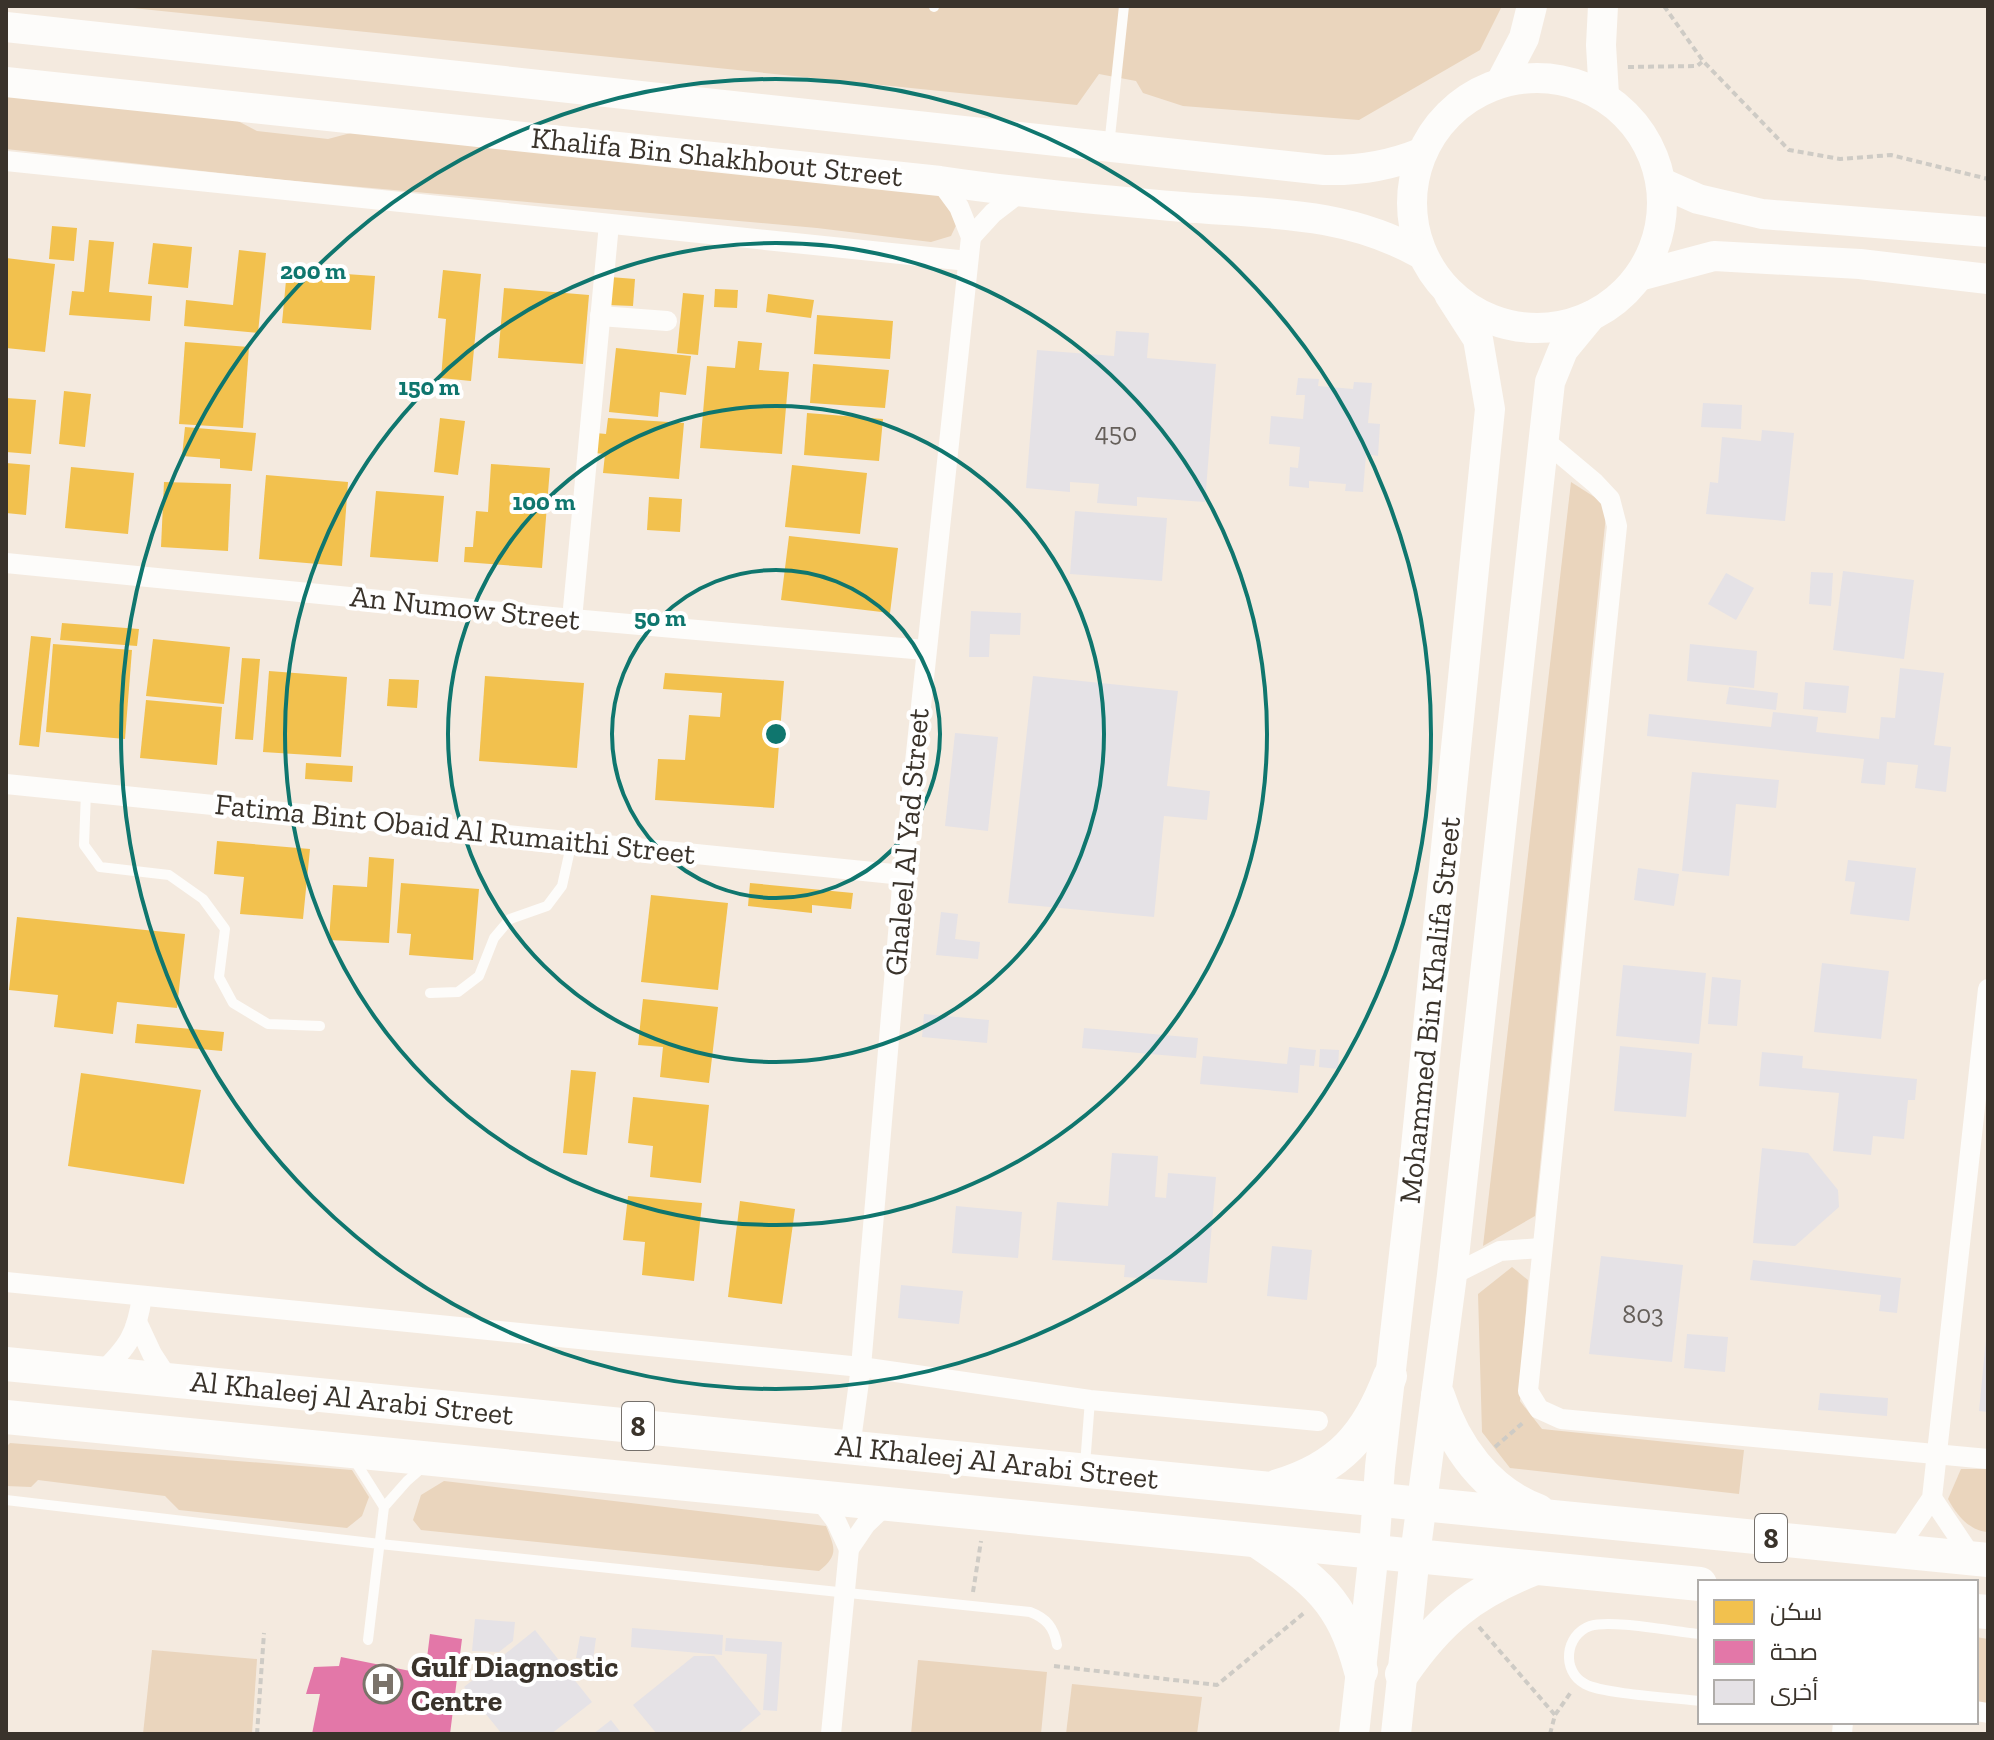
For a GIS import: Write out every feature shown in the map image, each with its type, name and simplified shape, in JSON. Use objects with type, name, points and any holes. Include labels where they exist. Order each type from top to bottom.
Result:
[{"type":"highway","name":"Al Khaleej Al Arabi Street","points":[[6,1364],[1981,1559]]},
{"type":"highway","points":[[1270,1489],[1307,1476],[1342,1455],[1375,1410],[1390,1376]]},
{"type":"highway","points":[[1438,1396],[1452,1433],[1474,1465],[1510,1497],[1553,1517]]},
{"type":"highway","name":"Al Khaleej Al Arabi Street","points":[[8,1419],[1254,1538],[1698,1584]]},
{"type":"highway","points":[[1254,1538],[1292,1563],[1325,1594],[1347,1629],[1361,1671]]},
{"type":"highway","points":[[1402,1674],[1431,1634],[1461,1606],[1492,1586],[1533,1569]]},
{"type":"main road","points":[[1501,82],[1524,38],[1532,6]]},
{"type":"main road","points":[[1603,6],[1603,80],[1651,148],[1662,183],[1662,216],[1654,247],[1639,276],[1618,299],[1591,316],[1555,327],[1517,327],[1480,316],[1449,294],[1421,254],[1412,221],[1412,186],[1421,153],[1440,122],[1468,97],[1501,82],[1536,76],[1571,81],[1603,80]]},
{"type":"main road","name":"Khalifa Bin Shakhbout Street","points":[[6,27],[1344,171],[1383,166],[1421,153]]},
{"type":"main road","name":"Khalifa Bin Shakhbout Street","points":[[6,82],[940,181],[1019,193],[1320,218],[1373,230],[1421,254]]},
{"type":"main road","points":[[1662,183],[1698,199],[1762,214],[1988,232]]},
{"type":"main road","points":[[1639,276],[1714,256],[1860,264],[1988,279]]},
{"type":"main road","name":"Mohammed Bin Khalifa Street","points":[[1354,1734],[1490,409],[1478,339],[1449,294]]},
{"type":"main road","name":"Mohammed Bin Khalifa Street","points":[[1396,1734],[1415,1555],[1452,1275],[1550,382],[1563,350],[1591,316]]},
{"type":"street","points":[[6,161],[968,261]]},
{"type":"street","points":[[940,181],[959,207],[971,237],[993,213],[1019,193]]},
{"type":"street","points":[[572,619],[609,224]]},
{"type":"street","name":"Ghaleel Al Yad Street","points":[[850,1448],[861,1367],[925,650],[971,237]]},
{"type":"street","points":[[600,316],[667,321]]},
{"type":"street","points":[[1545,441],[1610,499],[1617,526],[1528,1391],[1539,1409],[1561,1419],[1988,1459]]},
{"type":"street","name":"An Numow Street","points":[[6,563],[572,619],[925,650]]},
{"type":"street","name":"Fatima Bint Obaid Al Rumaithi Street","points":[[6,784],[903,875]]},
{"type":"street","points":[[1896,1551],[1932,1498],[1988,989]]},
{"type":"street","points":[[1452,1275],[1500,1251],[1541,1248]]},
{"type":"street","points":[[6,1282],[861,1367],[1090,1400],[1318,1421]]},
{"type":"street","points":[[101,1373],[125,1350],[138,1324],[142,1296]]},
{"type":"street","points":[[138,1324],[169,1380]]},
{"type":"street","points":[[817,1496],[836,1521],[849,1549]]},
{"type":"street","points":[[1932,1498],[1981,1559]]},
{"type":"street","points":[[831,1734],[849,1549],[866,1524],[888,1503]]},
{"type":"lane","points":[[1109,148],[1124,6]]},
{"type":"lane","points":[[86,792],[84,845],[100,867],[169,875],[203,899],[225,929],[219,977],[233,1003],[268,1024],[320,1026]]},
{"type":"lane","points":[[430,993],[458,992],[469,984],[479,976],[494,938],[510,919],[547,906],[562,886],[572,841]]},
{"type":"lane","points":[[1085,1471],[1090,1400]]},
{"type":"lane","points":[[345,1450],[367,1477],[384,1507]]},
{"type":"lane","points":[[368,1640],[384,1507],[407,1481],[434,1459]]},
{"type":"lane","points":[[6,1500],[380,1544],[1030,1612],[1039,1615],[1052,1627],[1057,1645]]},
{"type":"lane","points":[[1698,1634],[1610,1624],[1592,1625],[1576,1636],[1568,1654],[1573,1673],[1579,1680],[1597,1689],[1698,1701]]},
{"type":"path","points":[[1664,6],[1703,61],[1789,150],[1840,159],[1891,155],[1988,179]]},
{"type":"path","points":[[1603,80],[1697,66],[1703,61]]},
{"type":"path","points":[[1492,1450],[1539,1409]]},
{"type":"path","points":[[970,1606],[982,1538]]},
{"type":"path","points":[[1054,1666],[1217,1685],[1315,1603]]},
{"type":"path","points":[[1472,1619],[1555,1715]]},
{"type":"path","points":[[257,1734],[264,1633]]},
{"type":"path","points":[[1550,1734],[1555,1715],[1579,1680]]},
{"type":"shaded area","points":[[113,6],[1502,6],[1480,50],[1359,120],[1183,106],[1143,93],[1136,81],[1099,74],[1077,105]]},
{"type":"shaded area","points":[[6,96],[234,119],[257,131],[328,139],[362,130],[947,191],[962,213],[951,236],[931,242],[817,228],[283,180],[6,149]]},
{"type":"shaded area","points":[[1571,482],[1607,505],[1535,1216],[1483,1246]]},
{"type":"shaded area","points":[[1512,1267],[1528,1280],[1520,1401],[1542,1429],[1744,1450],[1739,1494],[1510,1468],[1482,1432],[1478,1294]]},
{"type":"shaded area","points":[[10,1443],[352,1470],[369,1497],[362,1516],[347,1528],[179,1510],[165,1496],[38,1480],[31,1487],[6,1486],[6,1447]]},
{"type":"shaded area","points":[[1961,1469],[1988,1469],[1988,1532],[1969,1525],[1948,1499]]},
{"type":"shaded area","points":[[444,1481],[826,1526],[833,1551],[830,1560],[819,1571],[421,1530],[413,1520],[421,1495]]},
{"type":"shaded area","points":[[1978,1637],[1988,1639],[1988,1713],[1978,1712]]},
{"type":"shaded area","points":[[152,1650],[257,1659],[252,1734],[143,1734]]},
{"type":"shaded area","points":[[918,1660],[1047,1672],[1041,1734],[911,1734]]},
{"type":"shaded area","points":[[1072,1684],[1202,1697],[1197,1734],[1066,1734]]},
{"type":"building: سكن","points":[[52,226],[77,228],[74,261],[49,259]]},
{"type":"building: سكن","points":[[89,240],[114,242],[109,292],[152,296],[150,321],[69,315],[72,291],[84,292]]},
{"type":"building: سكن","points":[[153,243],[192,247],[188,288],[148,284]]},
{"type":"building: سكن","points":[[239,250],[266,253],[258,333],[184,326],[186,300],[233,305]]},
{"type":"building: سكن","points":[[6,258],[55,264],[45,352],[6,348]]},
{"type":"building: سكن","points":[[287,270],[375,276],[371,330],[282,323]]},
{"type":"building: سكن","points":[[443,270],[481,274],[471,381],[441,378],[446,319],[438,318]]},
{"type":"building: سكن","points":[[610,277],[635,279],[633,306],[608,305]]},
{"type":"building: سكن","points":[[504,288],[589,295],[583,364],[498,358]]},
{"type":"building: سكن","points":[[715,289],[738,290],[737,308],[714,307]]},
{"type":"building: سكن","points":[[683,293],[704,295],[698,355],[677,353]]},
{"type":"building: سكن","points":[[768,294],[814,300],[811,318],[766,312]]},
{"type":"building: سكن","points":[[817,315],[893,321],[890,359],[814,354]]},
{"type":"building: سكن","points":[[738,341],[762,343],[759,370],[789,372],[782,454],[700,448],[707,366],[735,368]]},
{"type":"building: سكن","points":[[185,342],[249,347],[243,428],[179,424]]},
{"type":"building: سكن","points":[[616,348],[691,356],[686,395],[660,392],[658,417],[609,412]]},
{"type":"building: سكن","points":[[813,364],[889,370],[885,408],[810,403]]},
{"type":"building: سكن","points":[[64,391],[91,394],[85,447],[59,444]]},
{"type":"building: سكن","points":[[6,398],[36,400],[31,454],[6,452]]},
{"type":"building: سكن","points":[[807,413],[883,419],[879,461],[804,455]]},
{"type":"building: سكن","points":[[440,418],[465,421],[458,475],[434,472]]},
{"type":"building: سكن","points":[[608,418],[684,423],[679,479],[603,473],[605,454],[594,453],[596,433],[606,434]]},
{"type":"building: سكن","points":[[185,427],[256,433],[252,471],[220,468],[220,459],[182,456]]},
{"type":"building: سكن","points":[[6,463],[30,465],[26,515],[6,513]]},
{"type":"building: سكن","points":[[491,464],[550,468],[542,568],[464,562],[465,547],[473,547],[476,511],[488,512]]},
{"type":"building: سكن","points":[[792,465],[867,473],[860,534],[785,527]]},
{"type":"building: سكن","points":[[71,467],[134,473],[128,534],[65,528]]},
{"type":"building: سكن","points":[[266,475],[348,482],[342,566],[259,559]]},
{"type":"building: سكن","points":[[164,482],[231,484],[228,551],[161,547]]},
{"type":"building: سكن","points":[[376,491],[444,496],[438,562],[370,557]]},
{"type":"building: سكن","points":[[649,497],[682,499],[680,532],[647,530]]},
{"type":"building: سكن","points":[[789,536],[898,548],[890,613],[781,600]]},
{"type":"building: سكن","points":[[62,623],[139,629],[137,646],[60,640]]},
{"type":"building: سكن","points":[[31,636],[51,638],[39,747],[19,745]]},
{"type":"building: سكن","points":[[153,639],[230,647],[224,704],[146,696]]},
{"type":"building: سكن","points":[[53,644],[132,650],[125,739],[46,732]]},
{"type":"building: سكن","points":[[242,658],[260,659],[253,740],[235,739]]},
{"type":"building: سكن","points":[[269,671],[347,677],[341,757],[263,752]]},
{"type":"building: سكن","points":[[665,673],[784,681],[774,808],[655,800],[658,759],[685,760],[689,715],[720,717],[722,693],[663,689]]},
{"type":"building: سكن","points":[[485,676],[584,683],[577,768],[479,761]]},
{"type":"building: سكن","points":[[389,679],[419,680],[417,708],[387,706]]},
{"type":"building: سكن","points":[[146,700],[222,707],[217,765],[140,758]]},
{"type":"building: سكن","points":[[306,763],[353,766],[352,782],[305,779]]},
{"type":"building: سكن","points":[[217,841],[310,849],[303,919],[240,914],[244,877],[214,874]]},
{"type":"building: سكن","points":[[369,857],[394,859],[389,943],[329,940],[333,885],[367,887]]},
{"type":"building: سكن","points":[[401,883],[479,889],[473,960],[409,955],[411,934],[397,933]]},
{"type":"building: سكن","points":[[750,883],[853,893],[851,909],[812,905],[812,913],[748,906]]},
{"type":"building: سكن","points":[[651,895],[728,903],[718,990],[641,982]]},
{"type":"building: سكن","points":[[17,917],[185,934],[177,1008],[117,1002],[113,1034],[54,1027],[58,995],[9,990]]},
{"type":"building: سكن","points":[[643,999],[718,1007],[709,1083],[660,1077],[663,1047],[638,1045]]},
{"type":"building: سكن","points":[[137,1024],[224,1032],[222,1051],[135,1043]]},
{"type":"building: سكن","points":[[571,1070],[596,1072],[587,1155],[563,1153]]},
{"type":"building: سكن","points":[[81,1073],[201,1090],[184,1184],[68,1166]]},
{"type":"building: سكن","points":[[633,1097],[709,1105],[701,1183],[650,1177],[653,1146],[628,1143]]},
{"type":"building: سكن","points":[[628,1196],[702,1203],[694,1281],[642,1275],[645,1242],[623,1240]]},
{"type":"building: سكن","points":[[740,1201],[795,1209],[782,1304],[728,1297]]},
{"type":"building: صحة","name":"Gulf Diagnostic Centre","points":[[430,1634],[462,1639],[450,1734],[312,1734],[320,1694],[306,1694],[314,1667],[339,1666],[341,1657],[425,1674]]},
{"type":"building: أخرى","points":[[1116,331],[1149,333],[1147,358],[1216,364],[1205,502],[1137,497],[1137,506],[1097,503],[1099,484],[1070,482],[1070,492],[1026,488],[1037,350],[1114,356]]},
{"type":"building: أخرى","points":[[1298,378],[1319,379],[1318,386],[1353,389],[1354,382],[1372,383],[1368,423],[1380,424],[1378,456],[1366,454],[1363,492],[1345,491],[1346,484],[1309,481],[1309,488],[1289,486],[1290,467],[1298,468],[1300,447],[1269,444],[1271,416],[1303,419],[1305,395],[1296,395]]},
{"type":"building: أخرى","points":[[1703,403],[1742,405],[1741,429],[1701,427]]},
{"type":"building: أخرى","points":[[1762,430],[1794,433],[1785,521],[1706,514],[1710,482],[1718,483],[1722,437],[1761,441]]},
{"type":"building: أخرى","points":[[1075,511],[1167,518],[1162,581],[1070,574]]},
{"type":"building: أخرى","points":[[1843,571],[1914,580],[1904,659],[1833,650]]},
{"type":"building: أخرى","points":[[1811,572],[1833,573],[1831,606],[1809,604]]},
{"type":"building: أخرى","points":[[1726,573],[1754,588],[1736,620],[1708,604]]},
{"type":"building: أخرى","points":[[971,611],[1021,613],[1020,635],[990,634],[989,657],[969,657]]},
{"type":"building: أخرى","points":[[1690,644],[1757,651],[1754,688],[1687,681]]},
{"type":"building: أخرى","points":[[1900,668],[1944,673],[1934,745],[1951,747],[1946,792],[1915,788],[1918,765],[1887,762],[1885,785],[1861,783],[1864,759],[1647,736],[1649,714],[1771,727],[1773,712],[1818,717],[1816,732],[1879,739],[1881,717],[1895,718]]},
{"type":"building: أخرى","points":[[1033,676],[1178,691],[1167,786],[1210,791],[1207,820],[1164,816],[1154,917],[1008,903]]},
{"type":"building: أخرى","points":[[1805,682],[1849,686],[1846,713],[1803,709]]},
{"type":"building: أخرى","points":[[1729,687],[1778,693],[1776,710],[1726,704]]},
{"type":"building: أخرى","points":[[955,733],[998,737],[988,831],[945,826]]},
{"type":"building: أخرى","points":[[1692,772],[1779,780],[1776,808],[1736,804],[1729,876],[1682,871]]},
{"type":"building: أخرى","points":[[1848,860],[1916,868],[1909,921],[1850,914],[1855,882],[1845,881]]},
{"type":"building: أخرى","points":[[1638,868],[1679,874],[1674,906],[1634,900]]},
{"type":"building: أخرى","points":[[941,912],[958,914],[955,939],[980,942],[978,959],[936,955]]},
{"type":"building: أخرى","points":[[1822,963],[1889,971],[1881,1039],[1814,1032]]},
{"type":"building: أخرى","points":[[1623,965],[1706,973],[1699,1044],[1616,1036]]},
{"type":"building: أخرى","points":[[1712,977],[1741,980],[1737,1026],[1708,1024]]},
{"type":"building: أخرى","points":[[924,1014],[989,1020],[987,1043],[922,1037]]},
{"type":"building: أخرى","points":[[1084,1028],[1198,1038],[1196,1058],[1082,1048]]},
{"type":"building: أخرى","points":[[1620,1046],[1692,1053],[1686,1117],[1614,1111]]},
{"type":"building: أخرى","points":[[1289,1047],[1316,1050],[1314,1066],[1300,1065],[1298,1093],[1200,1084],[1203,1056],[1287,1064]]},
{"type":"building: أخرى","points":[[1320,1049],[1339,1050],[1338,1069],[1319,1067]]},
{"type":"building: أخرى","points":[[1762,1052],[1803,1056],[1802,1068],[1917,1079],[1915,1100],[1908,1100],[1904,1139],[1873,1136],[1871,1155],[1833,1151],[1839,1093],[1759,1086]]},
{"type":"building: أخرى","points":[[1762,1148],[1808,1153],[1838,1190],[1839,1207],[1795,1246],[1753,1243]]},
{"type":"building: أخرى","points":[[1112,1153],[1158,1156],[1155,1197],[1166,1198],[1168,1173],[1216,1177],[1207,1283],[1124,1277],[1125,1265],[1052,1260],[1057,1202],[1108,1206]]},
{"type":"building: أخرى","points":[[956,1206],[1022,1212],[1018,1258],[952,1253]]},
{"type":"building: أخرى","points":[[1272,1246],[1312,1250],[1307,1300],[1267,1296]]},
{"type":"building: أخرى","points":[[1601,1256],[1683,1265],[1672,1362],[1589,1354]]},
{"type":"building: أخرى","points":[[1753,1260],[1901,1278],[1897,1313],[1879,1311],[1881,1295],[1750,1280]]},
{"type":"building: أخرى","points":[[901,1285],[963,1291],[959,1324],[898,1318]]},
{"type":"building: أخرى","points":[[1687,1334],[1728,1337],[1725,1372],[1684,1368]]},
{"type":"building: أخرى","points":[[1988,1339],[1988,1412],[1979,1411]]},
{"type":"building: أخرى","points":[[1820,1393],[1888,1398],[1887,1416],[1818,1410]]},
{"type":"building: أخرى","points":[[475,1619],[515,1622],[513,1641],[499,1652],[472,1651]]},
{"type":"building: أخرى","points":[[632,1628],[723,1635],[722,1655],[631,1647]]},
{"type":"building: أخرى","points":[[535,1630],[592,1702],[551,1734],[502,1734],[464,1687]]},
{"type":"building: أخرى","points":[[580,1636],[596,1638],[593,1660],[576,1658]]},
{"type":"building: أخرى","points":[[726,1638],[782,1642],[777,1711],[763,1710],[767,1654],[725,1651]]},
{"type":"building: أخرى","points":[[694,1656],[714,1656],[761,1714],[737,1734],[657,1734],[633,1705]]},
{"type":"building: أخرى","points":[[611,1720],[622,1734],[593,1734]]},
{"type":"place","name":"Gulf Diagnostic Centre","points":[[383,1684]]}]
